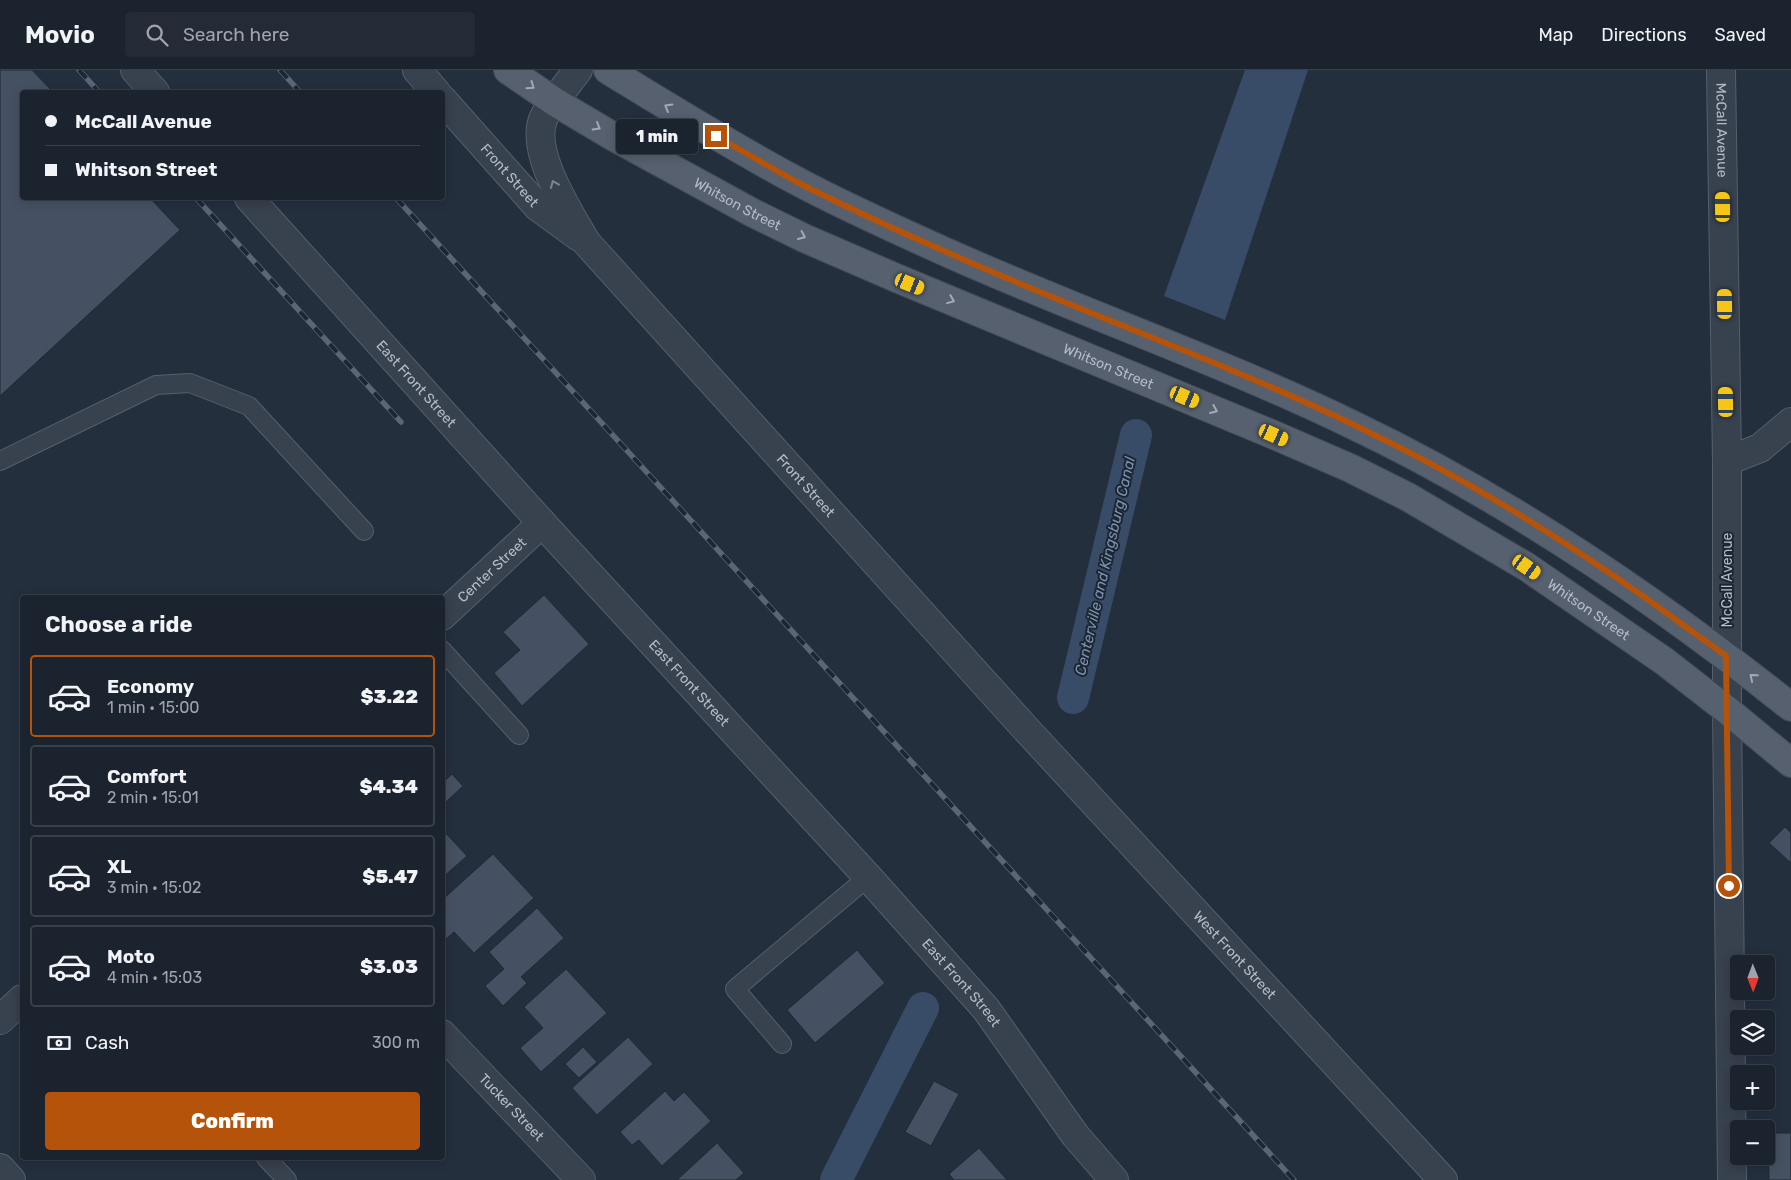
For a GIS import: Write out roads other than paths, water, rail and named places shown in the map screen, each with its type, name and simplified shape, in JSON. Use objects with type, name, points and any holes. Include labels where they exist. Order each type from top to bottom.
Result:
[{"type":"main road","name":"Whitson Street","points":[[508,70],[554,102],[682,175],[804,238],[1274,435],[1350,468],[1408,497],[1527,567],[1664,661],[1791,763]]},
{"type":"main road","points":[[608,70],[716,136],[796,181],[868,216],[952,255],[1274,388],[1432,464],[1554,536],[1614,576],[1726,656],[1791,707]]},
{"type":"street","points":[[135,70],[153,90]]},
{"type":"street","points":[[417,70],[434,90]]},
{"type":"street","name":"Front Street","points":[[578,70],[544,118],[541,139],[544,155],[557,192],[586,242]]},
{"type":"street","name":"McCall Avenue","points":[[1721,70],[1727,461],[1726,656],[1732,1180]]},
{"type":"street","name":"Front Street","points":[[445,102],[538,207],[586,242],[1026,730]]},
{"type":"street","name":"East Front Street","points":[[251,200],[542,524],[868,877],[986,1009],[1064,1120],[1114,1180]]},
{"type":"street","points":[[1727,461],[1760,448],[1791,422]]},
{"type":"street","name":"Center Street","points":[[445,613],[542,524]]},
{"type":"street","name":"West Front Street","points":[[1026,730],[1443,1180]]},
{"type":"street","points":[[0,1020],[20,1001]]},
{"type":"street","name":"Tucker Street","points":[[445,1037],[581,1180]]},
{"type":"street","points":[[0,1168],[11,1180]]},
{"type":"lane","points":[[0,461],[156,385],[190,383],[249,406],[364,531]]},
{"type":"lane","points":[[445,653],[519,735]]},
{"type":"lane","points":[[782,1044],[735,989],[868,877]]},
{"type":"lane","points":[[268,1160],[287,1180]]},
{"type":"water","points":[[1245,70],[1308,70],[1225,320],[1164,296]]},
{"type":"waterway","name":"Centerville and Kingsburg Canal","points":[[1073,698],[1136,435]]},
{"type":"waterway","name":"Centerville and Kingsburg Canal","points":[[836,1180],[923,1008]]},
{"type":"railway","points":[[79,70],[97,90]]},
{"type":"railway","points":[[280,70],[298,90]]},
{"type":"railway","points":[[198,200],[401,422]]},
{"type":"railway","points":[[398,200],[1294,1180]]}]
